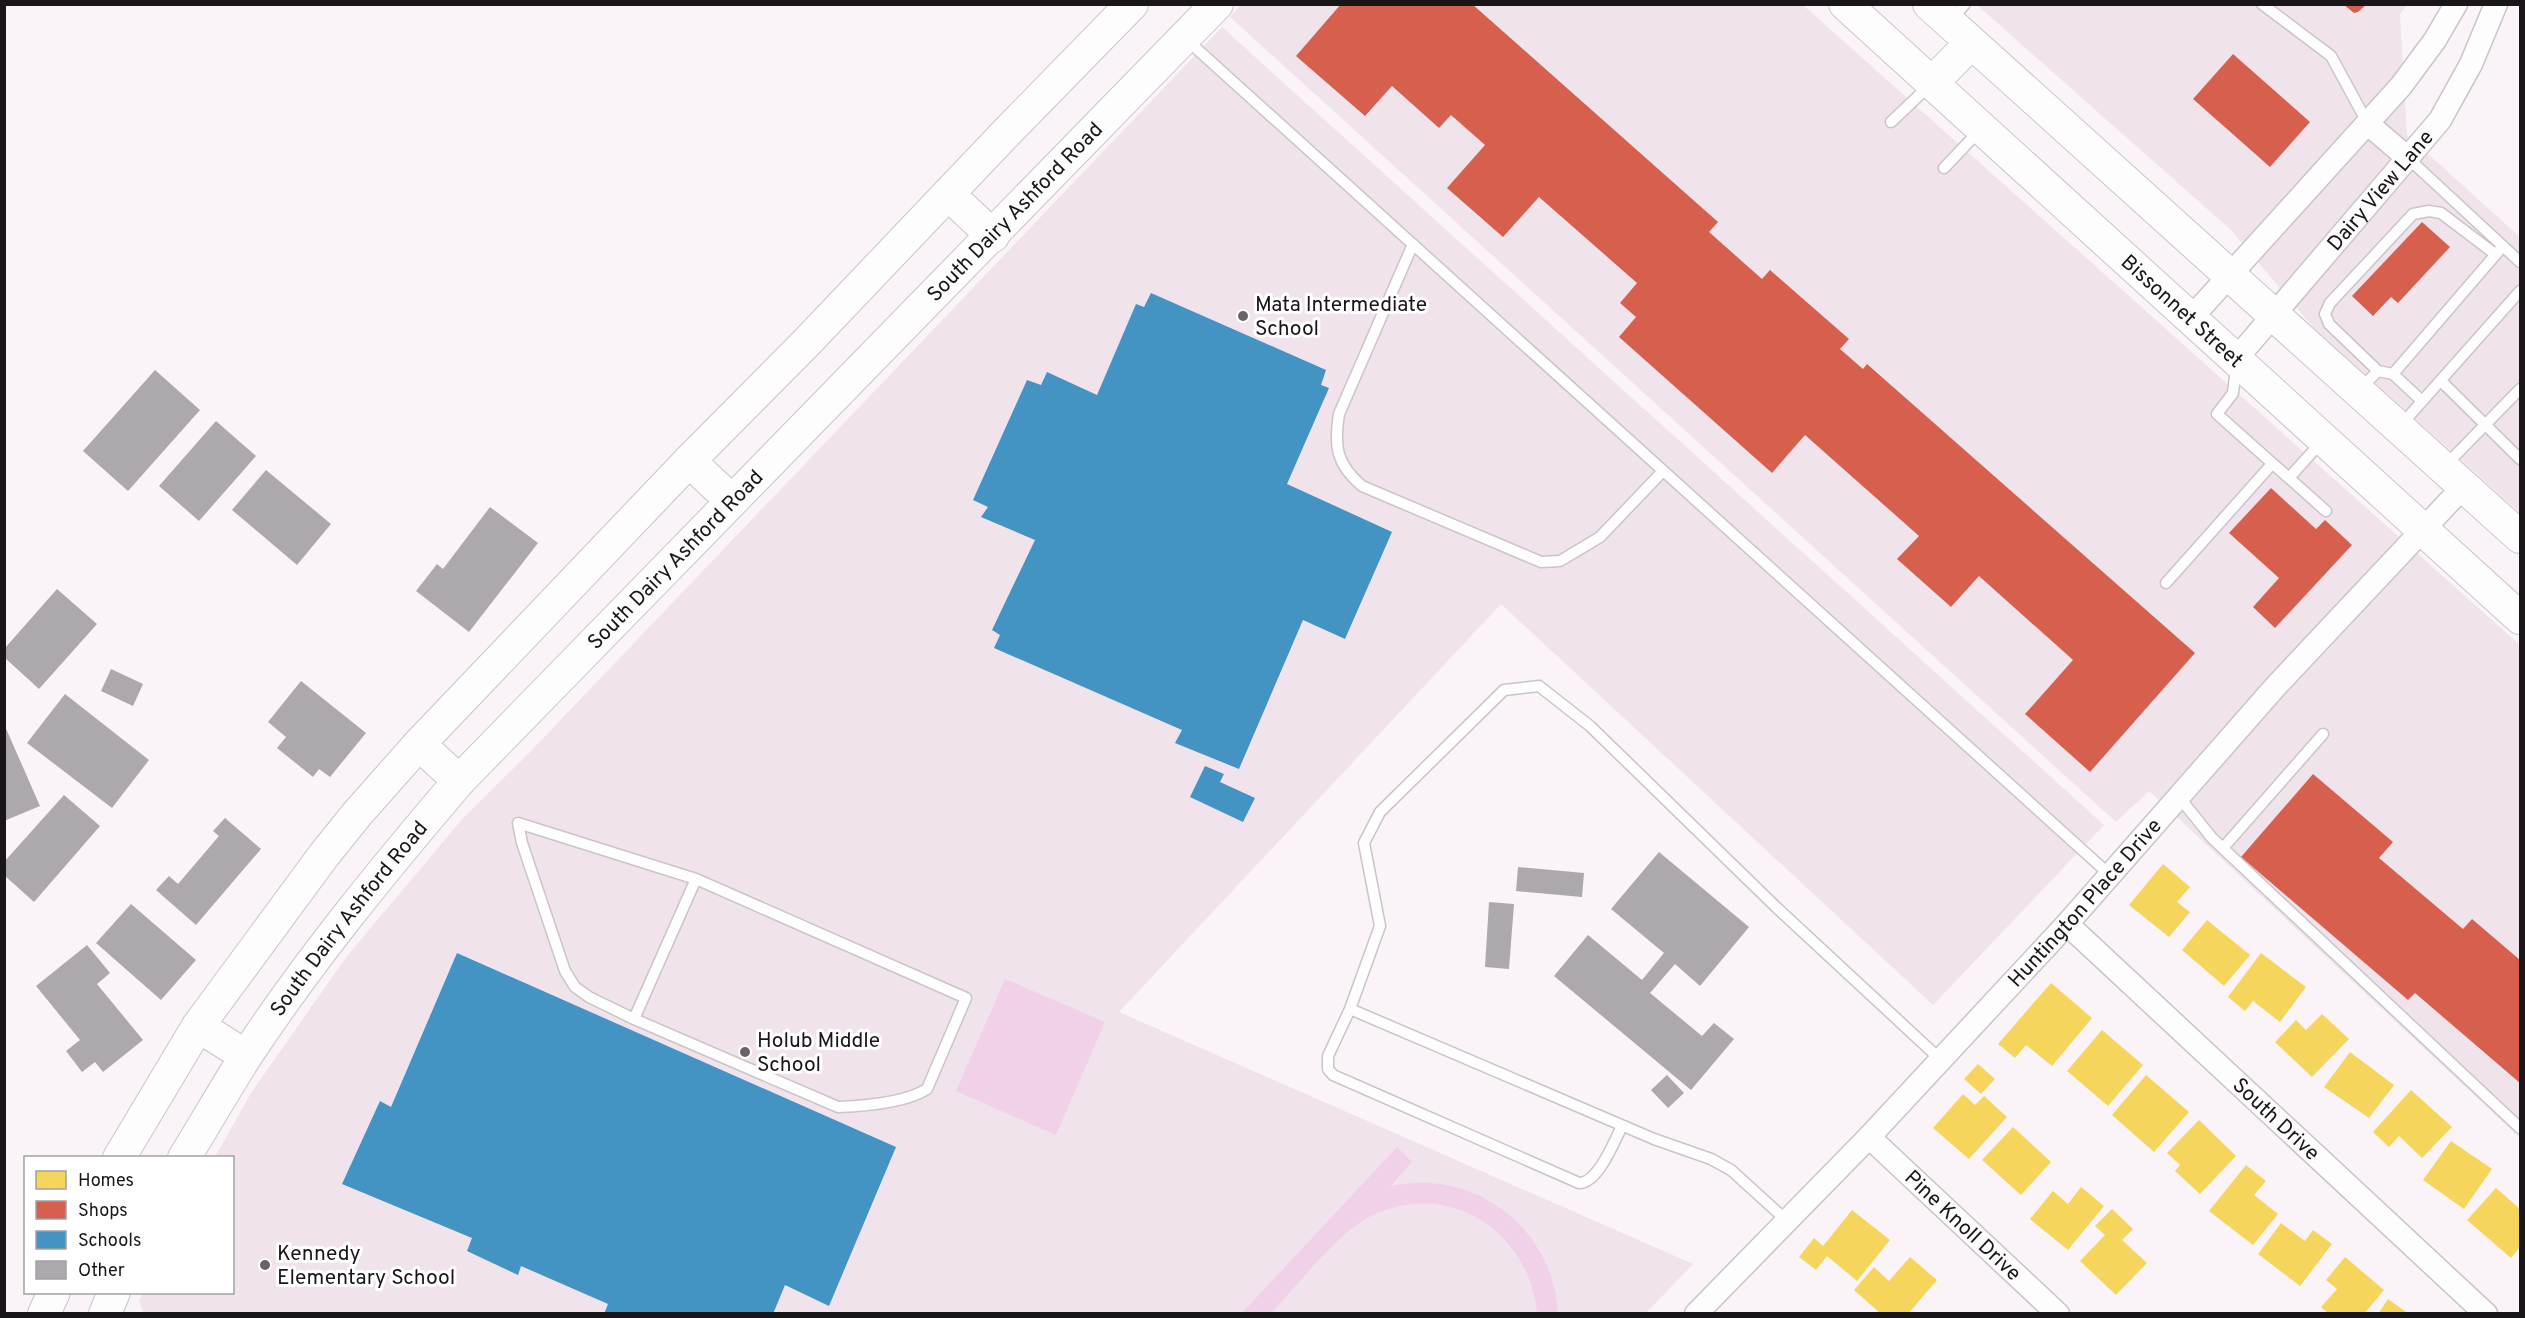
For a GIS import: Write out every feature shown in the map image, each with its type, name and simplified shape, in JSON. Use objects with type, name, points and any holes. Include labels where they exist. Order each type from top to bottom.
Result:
[{"type":"main road","points":[[120,1156],[198,1026],[324,855],[419,744],[689,461],[807,342],[1132,4]]},
{"type":"main road","name":"South Dairy Ashford Road","points":[[185,1156],[246,1056],[357,905],[459,781],[1217,4]]},
{"type":"main road","name":"Bissonnet Street","points":[[1845,4],[2325,438],[2520,618]]},
{"type":"main road","points":[[1947,10],[1971,43],[2274,315],[2369,381],[2400,426],[2520,537]]},
{"type":"main road","points":[[1932,83],[1971,43]]},
{"type":"main road","points":[[948,194],[993,236]]},
{"type":"main road","points":[[689,461],[732,501]]},
{"type":"main road","points":[[419,744],[459,781]]},
{"type":"main road","points":[[198,1026],[246,1056]]},
{"type":"main road","points":[[44,1314],[54,1294]]},
{"type":"main road","points":[[105,1314],[114,1294]]},
{"type":"street","points":[[2191,318],[2401,86],[2456,4]]},
{"type":"street","name":"Dairy View Lane","points":[[2236,359],[2440,120],[2471,64],[2496,4]]},
{"type":"street","points":[[2368,124],[2409,159]]},
{"type":"street","name":"Huntington Place Drive","points":[[1696,1314],[1869,1137],[2067,924],[2276,686],[2424,529],[2454,477]]},
{"type":"street","name":"South Drive","points":[[2067,924],[2486,1314]]},
{"type":"street","name":"Pine Knoll Drive","points":[[1869,1137],[2058,1314]]},
{"type":"lane","points":[[2262,4],[2331,56],[2368,124]]},
{"type":"lane","points":[[1185,38],[2110,875]]},
{"type":"lane","points":[[1891,122],[1932,83]]},
{"type":"lane","points":[[1944,168],[1982,128]]},
{"type":"lane","points":[[2409,159],[2499,250]]},
{"type":"lane","points":[[2499,250],[2393,374],[2369,381],[2329,324],[2325,314],[2331,303],[2413,214],[2429,211],[2441,213],[2520,262]]},
{"type":"lane","points":[[1413,244],[1339,414],[1336,435],[1340,456],[1348,473],[1362,486],[1541,562],[1560,561],[1600,537],[1663,471]]},
{"type":"lane","points":[[2400,426],[2520,291]]},
{"type":"lane","points":[[2236,359],[2233,393],[2217,414],[2326,511]]},
{"type":"lane","points":[[2393,374],[2422,401]]},
{"type":"lane","points":[[2441,381],[2520,459]]},
{"type":"lane","points":[[2454,477],[2484,425],[2520,389]]},
{"type":"lane","points":[[2289,478],[2325,438]]},
{"type":"lane","points":[[2166,583],[2272,464]]},
{"type":"lane","points":[[1622,1126],[1594,1178],[1586,1183],[1579,1183],[1333,1075],[1328,1069],[1328,1056],[1350,1009],[1380,926],[1364,843],[1380,812],[1504,690],[1539,686],[1590,726],[1777,908],[1941,1060]]},
{"type":"lane","points":[[2223,848],[2323,734]]},
{"type":"lane","points":[[2179,797],[2223,848],[2520,1128]]},
{"type":"lane","points":[[518,823],[696,879],[966,998],[927,1089],[918,1095],[859,1106],[838,1107],[634,1019],[589,997],[575,987],[565,971],[522,843],[518,823]]},
{"type":"lane","points":[[634,1019],[696,879]]},
{"type":"lane","points":[[1350,1009],[1622,1126],[1711,1159],[1731,1170],[1786,1220]]},
{"type":"shaded area","points":[[1242,4],[1803,5],[2520,645],[2520,1138],[2149,791],[2116,822],[1230,17]]},
{"type":"shaded area","points":[[1977,5],[2407,5],[2400,14],[2407,135],[2520,237],[2520,513],[2314,328],[2231,230]]},
{"type":"shaded area","points":[[1222,27],[2104,825],[1933,1005],[1501,604],[1119,1012],[1693,1264],[1646,1313],[144,1314],[139,1301],[142,1294],[234,1294],[234,1156],[216,1156],[251,1093],[347,956],[464,817],[529,753]]},
{"type":"shaded area","points":[[1005,979],[1105,1022],[1056,1135],[956,1091]]},
{"type":"shaded area","points":[[1397,1147],[1412,1162],[1391,1186],[1422,1183],[1452,1186],[1479,1196],[1504,1211],[1525,1231],[1542,1255],[1553,1282],[1558,1313],[1537,1313],[1531,1283],[1518,1257],[1501,1236],[1479,1219],[1454,1208],[1427,1203],[1398,1206],[1369,1217],[1331,1247],[1271,1313],[1242,1313]]},
{"type":"building: Homes","points":[[2163,864],[2190,887],[2177,902],[2190,912],[2169,937],[2129,905]]},
{"type":"building: Homes","points":[[2207,920],[2250,955],[2224,986],[2182,950]]},
{"type":"building: Homes","points":[[2261,953],[2306,987],[2280,1022],[2253,1001],[2245,1011],[2228,997]]},
{"type":"building: Homes","points":[[2051,983],[2092,1018],[2052,1066],[2026,1045],[2015,1058],[1998,1044]]},
{"type":"building: Homes","points":[[2322,1014],[2349,1039],[2312,1077],[2275,1042],[2296,1020],[2306,1030]]},
{"type":"building: Homes","points":[[2102,1030],[2143,1065],[2108,1106],[2067,1071]]},
{"type":"building: Homes","points":[[2350,1052],[2394,1085],[2369,1118],[2324,1087]]},
{"type":"building: Homes","points":[[1978,1064],[1995,1079],[1981,1094],[1964,1079]]},
{"type":"building: Homes","points":[[2146,1075],[2189,1112],[2154,1152],[2112,1115]]},
{"type":"building: Homes","points":[[2411,1090],[2452,1127],[2422,1158],[2399,1136],[2389,1147],[2373,1132]]},
{"type":"building: Homes","points":[[1963,1094],[1975,1105],[1984,1096],[2007,1117],[1969,1159],[1933,1128]]},
{"type":"building: Homes","points":[[2199,1120],[2236,1156],[2200,1194],[2175,1171],[2180,1165],[2167,1153]]},
{"type":"building: Homes","points":[[2013,1127],[2051,1162],[2021,1195],[1982,1160]]},
{"type":"building: Homes","points":[[2451,1141],[2492,1169],[2464,1209],[2423,1180]]},
{"type":"building: Homes","points":[[2246,1165],[2266,1181],[2254,1195],[2278,1214],[2253,1245],[2209,1211]]},
{"type":"building: Homes","points":[[2081,1187],[2104,1206],[2068,1250],[2030,1219],[2053,1191],[2068,1204]]},
{"type":"building: Homes","points":[[2496,1188],[2520,1209],[2520,1247],[2511,1258],[2467,1220]]},
{"type":"building: Homes","points":[[2112,1209],[2133,1229],[2122,1240],[2147,1263],[2116,1295],[2080,1261],[2105,1235],[2095,1226]]},
{"type":"building: Homes","points":[[1852,1210],[1890,1240],[1857,1281],[1827,1256],[1816,1270],[1799,1257],[1814,1238],[1823,1246]]},
{"type":"building: Homes","points":[[2281,1223],[2305,1241],[2313,1230],[2332,1244],[2300,1286],[2258,1254]]},
{"type":"building: Homes","points":[[1910,1257],[1937,1280],[1908,1314],[1881,1314],[1854,1290],[1874,1267],[1889,1281]]},
{"type":"building: Homes","points":[[2345,1257],[2384,1290],[2364,1314],[2329,1314],[2321,1307],[2337,1289],[2326,1280]]},
{"type":"building: Homes","points":[[2388,1299],[2409,1314],[2378,1314]]},
{"type":"building: Shops","points":[[1341,4],[1472,4],[1718,222],[1709,232],[1762,279],[1770,270],[1849,339],[1840,349],[1863,369],[1867,364],[2195,653],[2090,772],[2025,714],[2073,660],[1979,576],[1951,607],[1897,559],[1919,536],[1805,435],[1772,473],[1619,337],[1636,317],[1620,303],[1637,283],[1539,197],[1503,237],[1447,188],[1485,145],[1451,115],[1439,128],[1392,86],[1365,116],[1296,56]]},
{"type":"building: Shops","points":[[2343,4],[2367,4],[2354,13]]},
{"type":"building: Shops","points":[[2233,54],[2310,122],[2270,167],[2193,99]]},
{"type":"building: Shops","points":[[2422,222],[2450,247],[2398,303],[2391,297],[2373,316],[2352,296]]},
{"type":"building: Shops","points":[[2271,488],[2316,529],[2325,520],[2352,545],[2275,628],[2253,607],[2279,578],[2229,533]]},
{"type":"building: Shops","points":[[2313,774],[2393,842],[2379,858],[2463,929],[2472,919],[2520,960],[2520,1083],[2415,993],[2408,1000],[2241,857]]},
{"type":"building: Schools","points":[[1151,293],[1326,370],[1321,385],[1329,388],[1287,484],[1392,532],[1345,639],[1303,620],[1239,769],[1175,743],[1182,730],[994,648],[1000,635],[992,630],[1035,540],[981,517],[988,507],[973,500],[1027,380],[1041,385],[1047,372],[1097,395],[1136,304],[1144,307]]},
{"type":"building: Schools","points":[[1205,766],[1224,774],[1220,782],[1255,798],[1243,822],[1190,797]]},
{"type":"building: Schools","points":[[457,953],[896,1147],[829,1306],[785,1285],[773,1314],[604,1314],[608,1304],[521,1266],[518,1275],[467,1251],[472,1238],[342,1184],[380,1101],[391,1107]]},
{"type":"building: Other","points":[[155,370],[200,410],[128,491],[83,451]]},
{"type":"building: Other","points":[[216,421],[256,456],[199,521],[159,486]]},
{"type":"building: Other","points":[[266,470],[331,524],[297,565],[232,510]]},
{"type":"building: Other","points":[[490,507],[538,543],[469,632],[416,591],[437,564],[443,569]]},
{"type":"building: Other","points":[[57,589],[97,624],[39,689],[5,658],[5,648]]},
{"type":"building: Other","points":[[111,669],[143,684],[133,706],[101,691]]},
{"type":"building: Other","points":[[301,681],[366,733],[330,777],[319,769],[313,777],[277,748],[286,737],[268,722]]},
{"type":"building: Other","points":[[65,694],[149,760],[112,808],[27,743]]},
{"type":"building: Other","points":[[4,724],[40,806],[4,821]]},
{"type":"building: Other","points":[[64,795],[100,826],[34,902],[4,875],[4,862]]},
{"type":"building: Other","points":[[225,818],[261,849],[196,925],[156,890],[169,876],[178,884],[219,836],[213,831]]},
{"type":"building: Other","points":[[1659,852],[1749,927],[1700,986],[1675,964],[1650,993],[1702,1036],[1714,1023],[1734,1039],[1691,1090],[1554,976],[1588,935],[1642,980],[1664,953],[1611,909]]},
{"type":"building: Other","points":[[1518,867],[1584,873],[1582,897],[1516,891]]},
{"type":"building: Other","points":[[1489,902],[1514,904],[1509,969],[1485,967]]},
{"type":"building: Other","points":[[131,904],[196,960],[161,1000],[96,943]]},
{"type":"building: Other","points":[[87,945],[110,973],[97,984],[143,1040],[103,1072],[95,1062],[82,1072],[66,1051],[80,1040],[36,986]]},
{"type":"building: Other","points":[[1667,1075],[1684,1093],[1668,1108],[1651,1090]]},
{"type":"place","name":"Mata Intermediate School","points":[[1243,316]]},
{"type":"place","name":"Holub Middle School","points":[[745,1052]]},
{"type":"place","name":"Kennedy Elementary School","points":[[265,1265]]}]
